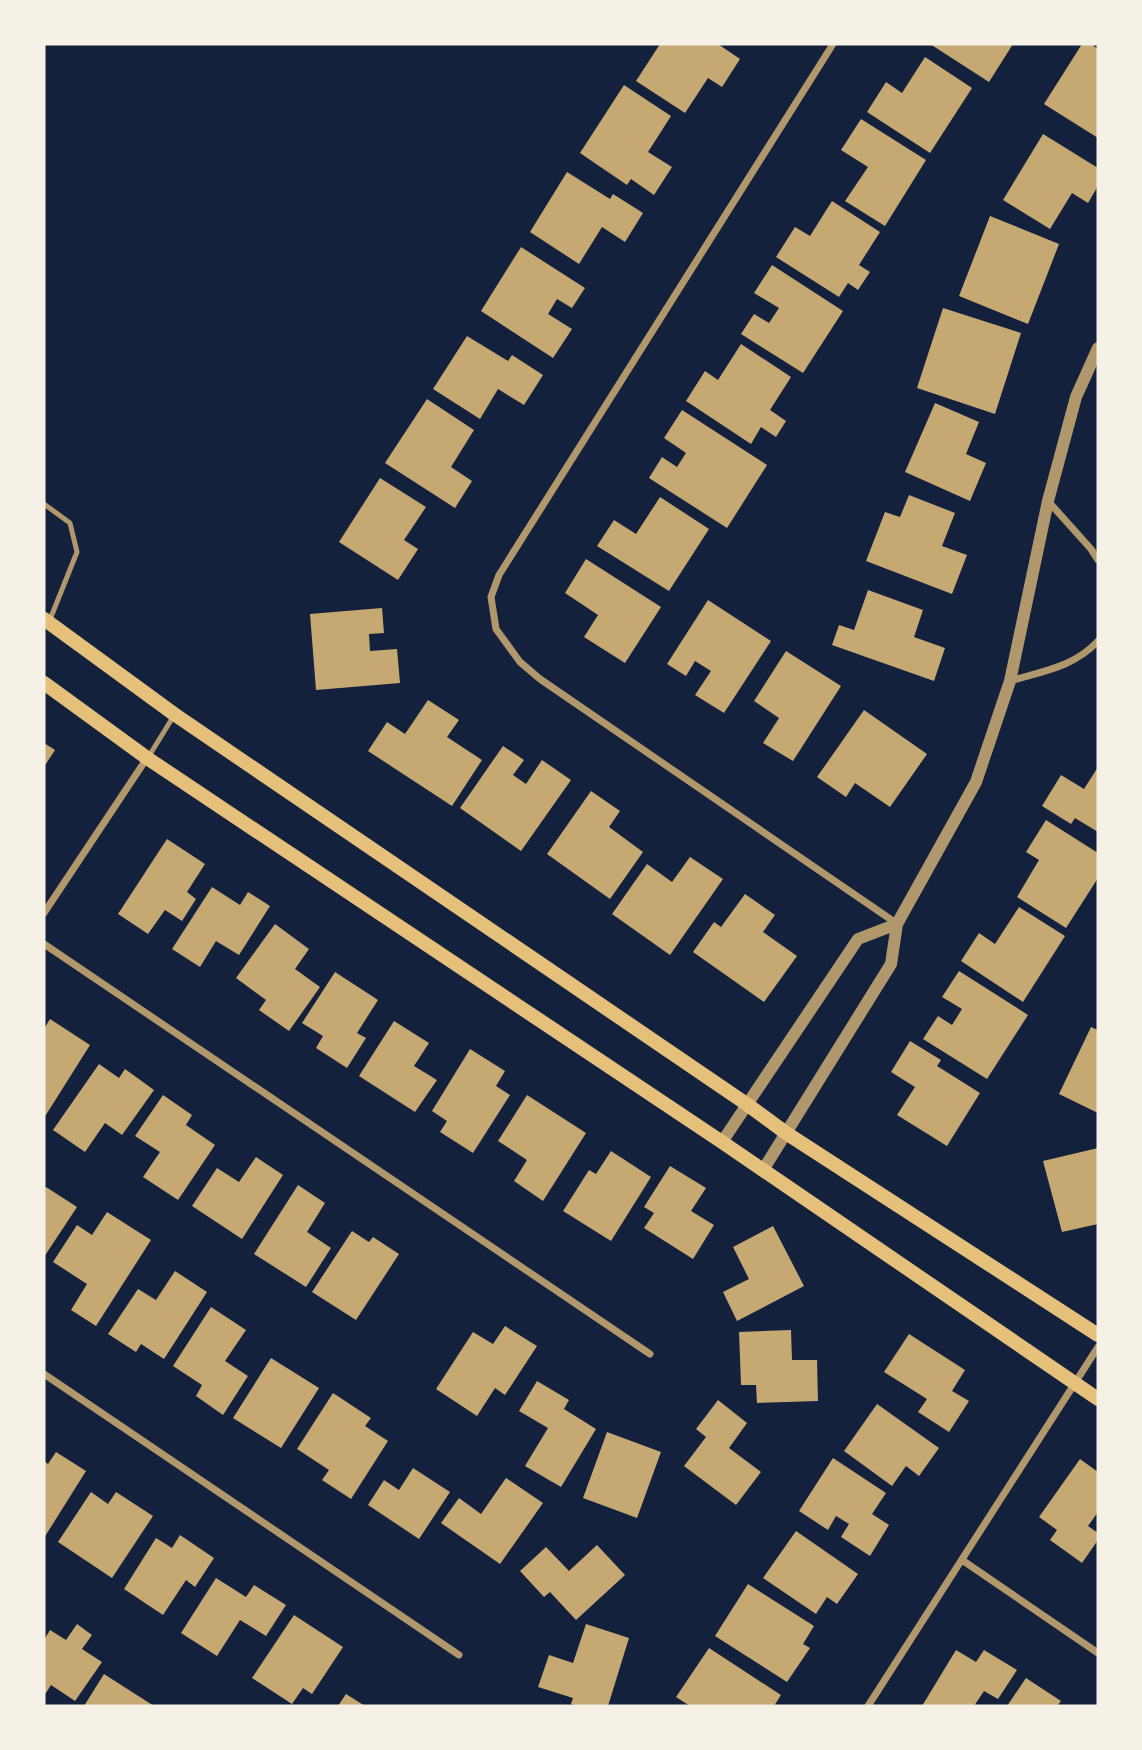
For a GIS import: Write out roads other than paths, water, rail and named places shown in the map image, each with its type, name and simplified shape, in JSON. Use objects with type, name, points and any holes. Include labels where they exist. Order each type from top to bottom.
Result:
[{"type":"main road","points":[[46,621],[174,714],[786,1133],[1098,1335]]},
{"type":"main road","points":[[44,684],[147,758],[764,1170],[1098,1399]]},
{"type":"street","points":[[833,44],[499,575],[491,597],[496,629],[520,662],[897,924]]},
{"type":"street","points":[[764,1170],[891,964],[897,924],[975,782],[1010,681],[1048,501],[1076,397],[1098,348]]},
{"type":"street","points":[[1048,501],[1098,560]]},
{"type":"street","points":[[1010,681],[1073,662],[1098,641]]},
{"type":"street","points":[[44,913],[147,758]]},
{"type":"street","points":[[722,1142],[858,939],[897,924]]},
{"type":"street","points":[[44,944],[650,1353]]},
{"type":"street","points":[[869,1706],[1098,1347]]},
{"type":"street","points":[[44,1374],[459,1655]]},
{"type":"street","points":[[962,1560],[1098,1653]]},
{"type":"lane","points":[[44,504],[69,523],[77,552],[46,621]]},
{"type":"lane","points":[[147,758],[174,714]]}]
